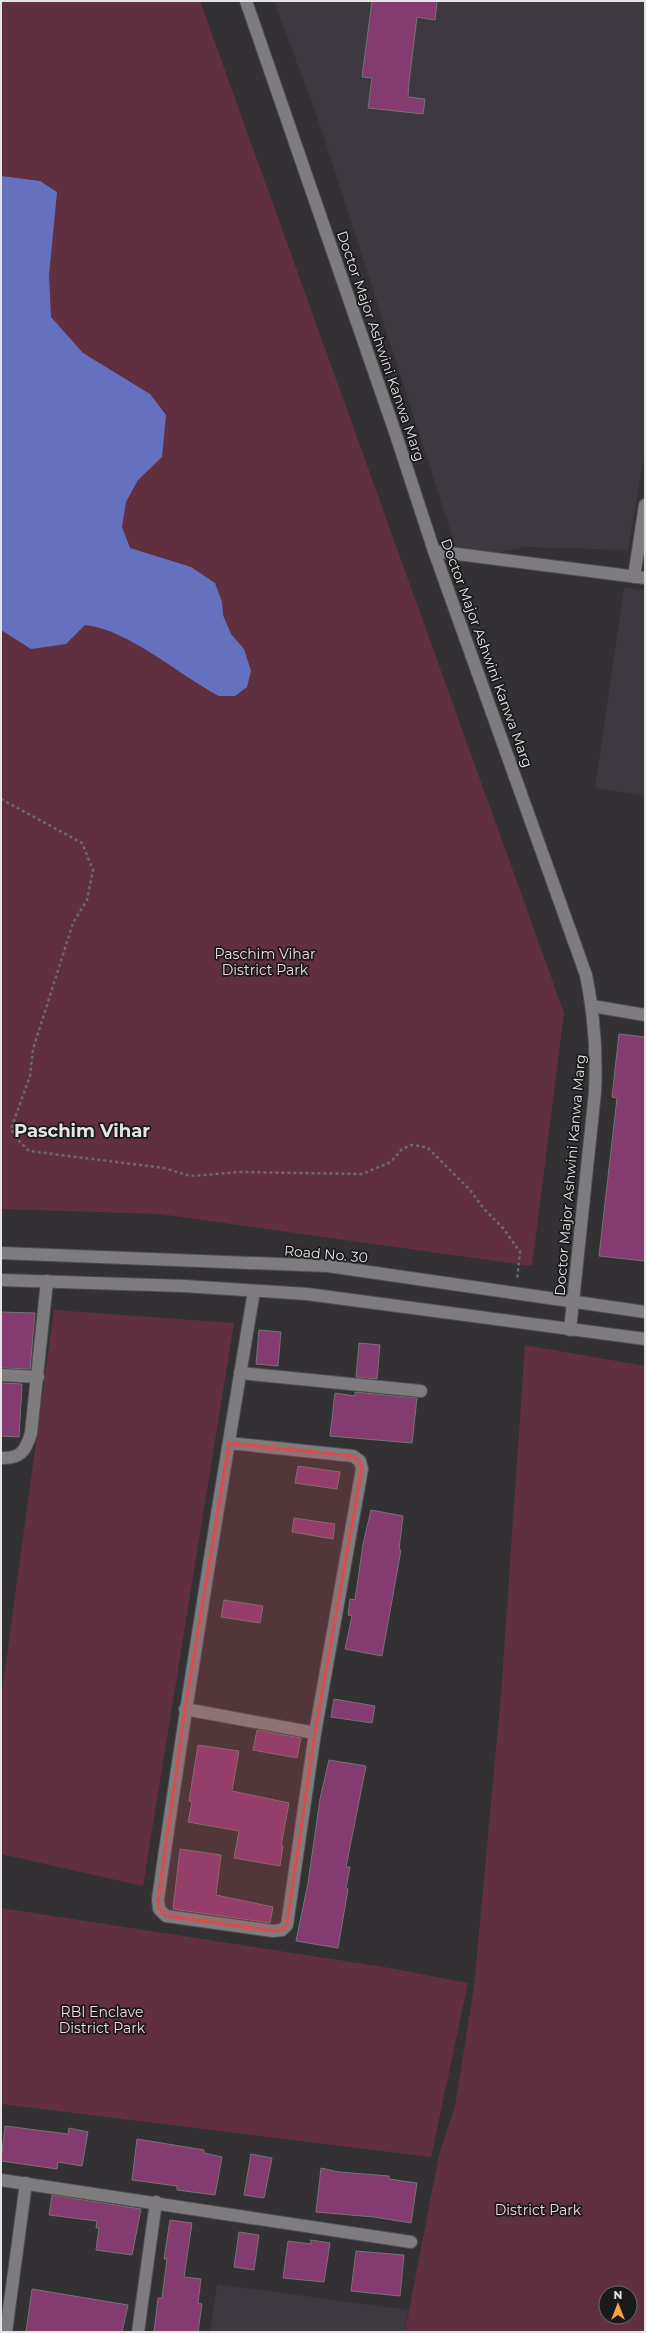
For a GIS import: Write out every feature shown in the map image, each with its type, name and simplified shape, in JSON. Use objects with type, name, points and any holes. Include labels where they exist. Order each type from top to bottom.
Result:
[{"type":"street","name":"Doctor Major Ashwini Kanwa Marg","points":[[246,1],[396,435],[434,551],[586,975],[592,1006],[597,1052],[596,1092],[570,1330]]},
{"type":"street","points":[[434,551],[640,578],[645,505]]},
{"type":"street","points":[[592,1006],[645,1015]]},
{"type":"street","name":"Road No. 30","points":[[1,1253],[328,1266],[574,1303],[645,1312]]},
{"type":"street","points":[[1,1280],[184,1286],[307,1294],[645,1339]]},
{"type":"street","points":[[1,1458],[15,1456],[26,1449],[31,1433],[47,1281]]},
{"type":"street","points":[[229,1443],[353,1456],[360,1461],[362,1469],[315,1733],[286,1925],[282,1930],[273,1931],[166,1916],[159,1909],[158,1899],[185,1709],[254,1291]]},
{"type":"street","points":[[240,1373],[421,1391]]},
{"type":"street","points":[[1,1375],[38,1377]]},
{"type":"street","points":[[185,1709],[315,1733]]},
{"type":"street","points":[[1,2180],[156,2202],[411,2242]]},
{"type":"street","points":[[6,2332],[26,2183]]},
{"type":"street","points":[[138,2332],[156,2202]]},
{"type":"path","points":[[1,799],[82,843],[93,870],[87,900],[73,923],[32,1049],[30,1076],[11,1129],[17,1139],[29,1151],[164,1168],[190,1176],[239,1172],[362,1174],[391,1162],[402,1149],[411,1145],[428,1148],[470,1190],[484,1209],[503,1228],[520,1252],[516,1294]]},
{"type":"highlighted area","points":[[229,1443],[353,1456],[360,1461],[362,1469],[315,1733],[287,1925],[282,1930],[273,1931],[166,1916],[159,1909],[158,1899],[185,1709]]},
{"type":"shaded area","points":[[274,1],[645,1],[645,451],[628,550],[524,547],[460,561],[319,122]]},
{"type":"shaded area","points":[[624,588],[645,590],[645,796],[595,788]]},
{"type":"shaded area","points":[[217,2284],[408,2310],[405,2332],[210,2332]]},
{"type":"green space","name":"Paschim Vihar District Park","points":[[1,1],[200,1],[564,1013],[532,1266],[160,1214],[1,1209]]},
{"type":"green space","points":[[54,1310],[234,1323],[143,1886],[1,1854],[1,1699]]},
{"type":"green space","name":"District Park","points":[[525,1345],[645,1366],[645,2332],[405,2332],[439,2155],[455,2106],[474,1987],[501,1695]]},
{"type":"green space","name":"RBI Enclave District Park","points":[[1,1908],[390,1968],[468,1983],[431,2157],[1,2104]]},
{"type":"water","points":[[1,176],[40,181],[57,192],[49,275],[51,317],[83,353],[150,394],[166,415],[162,457],[138,480],[126,502],[122,527],[130,548],[191,567],[215,583],[222,602],[223,615],[231,634],[244,649],[251,671],[247,687],[235,696],[219,696],[154,654],[119,635],[102,628],[85,625],[66,644],[31,649],[1,630]]},
{"type":"building","points":[[372,1],[437,1],[435,20],[417,17],[408,97],[425,99],[423,114],[368,108],[372,78],[362,77]]},
{"type":"building","points":[[619,1034],[645,1037],[645,1261],[599,1256],[617,1098],[612,1097]]},
{"type":"building","points":[[1,1312],[35,1313],[30,1369],[1,1368]]},
{"type":"building","points":[[259,1330],[281,1332],[278,1366],[256,1364]]},
{"type":"building","points":[[359,1343],[380,1345],[377,1379],[356,1377]]},
{"type":"building","points":[[1,1383],[22,1384],[19,1437],[1,1436]]},
{"type":"building","points":[[355,1392],[417,1398],[412,1443],[330,1436],[335,1393],[355,1396]]},
{"type":"building","points":[[298,1466],[340,1472],[337,1489],[295,1483]]},
{"type":"building","points":[[371,1510],[403,1516],[399,1550],[401,1550],[382,1656],[345,1649],[352,1616],[348,1615],[350,1599],[355,1600],[363,1544]]},
{"type":"building","points":[[294,1518],[335,1524],[333,1539],[292,1532]]},
{"type":"building","points":[[224,1600],[263,1606],[260,1623],[221,1617]]},
{"type":"building","points":[[334,1699],[375,1706],[372,1723],[331,1717]]},
{"type":"building","points":[[257,1730],[301,1738],[297,1758],[253,1750]]},
{"type":"building","points":[[198,1745],[239,1751],[232,1791],[289,1803],[281,1846],[283,1846],[280,1866],[234,1858],[239,1831],[188,1822],[192,1802],[189,1801]]},
{"type":"building","points":[[329,1760],[366,1766],[346,1867],[350,1867],[346,1888],[348,1889],[338,1948],[296,1941],[308,1883],[320,1799]]},
{"type":"building","points":[[180,1849],[221,1855],[216,1895],[273,1907],[270,1923],[173,1909]]},
{"type":"building","points":[[5,2126],[68,2134],[69,2128],[88,2132],[82,2166],[58,2162],[57,2169],[1,2161]]},
{"type":"building","points":[[137,2139],[204,2150],[204,2153],[222,2157],[215,2195],[177,2190],[177,2186],[132,2180]]},
{"type":"building","points":[[251,2154],[272,2158],[264,2198],[244,2195]]},
{"type":"building","points":[[321,2168],[339,2172],[389,2176],[389,2179],[417,2183],[411,2223],[374,2217],[316,2212]]},
{"type":"building","points":[[52,2195],[141,2209],[132,2255],[96,2250],[99,2228],[96,2228],[97,2221],[49,2215]]},
{"type":"building","points":[[170,2220],[192,2223],[184,2277],[201,2279],[198,2303],[202,2304],[198,2332],[154,2332],[158,2298],[162,2298],[167,2259],[164,2259]]},
{"type":"building","points":[[239,2232],[259,2235],[254,2270],[234,2267]]},
{"type":"building","points":[[311,2240],[330,2243],[324,2282],[283,2278],[288,2241],[311,2244]]},
{"type":"building","points":[[356,2251],[404,2255],[400,2296],[351,2291]]},
{"type":"building","points":[[32,2289],[128,2305],[122,2332],[26,2332]]},
{"type":"district","name":"Paschim Vihar","points":[[82,1131]]}]
